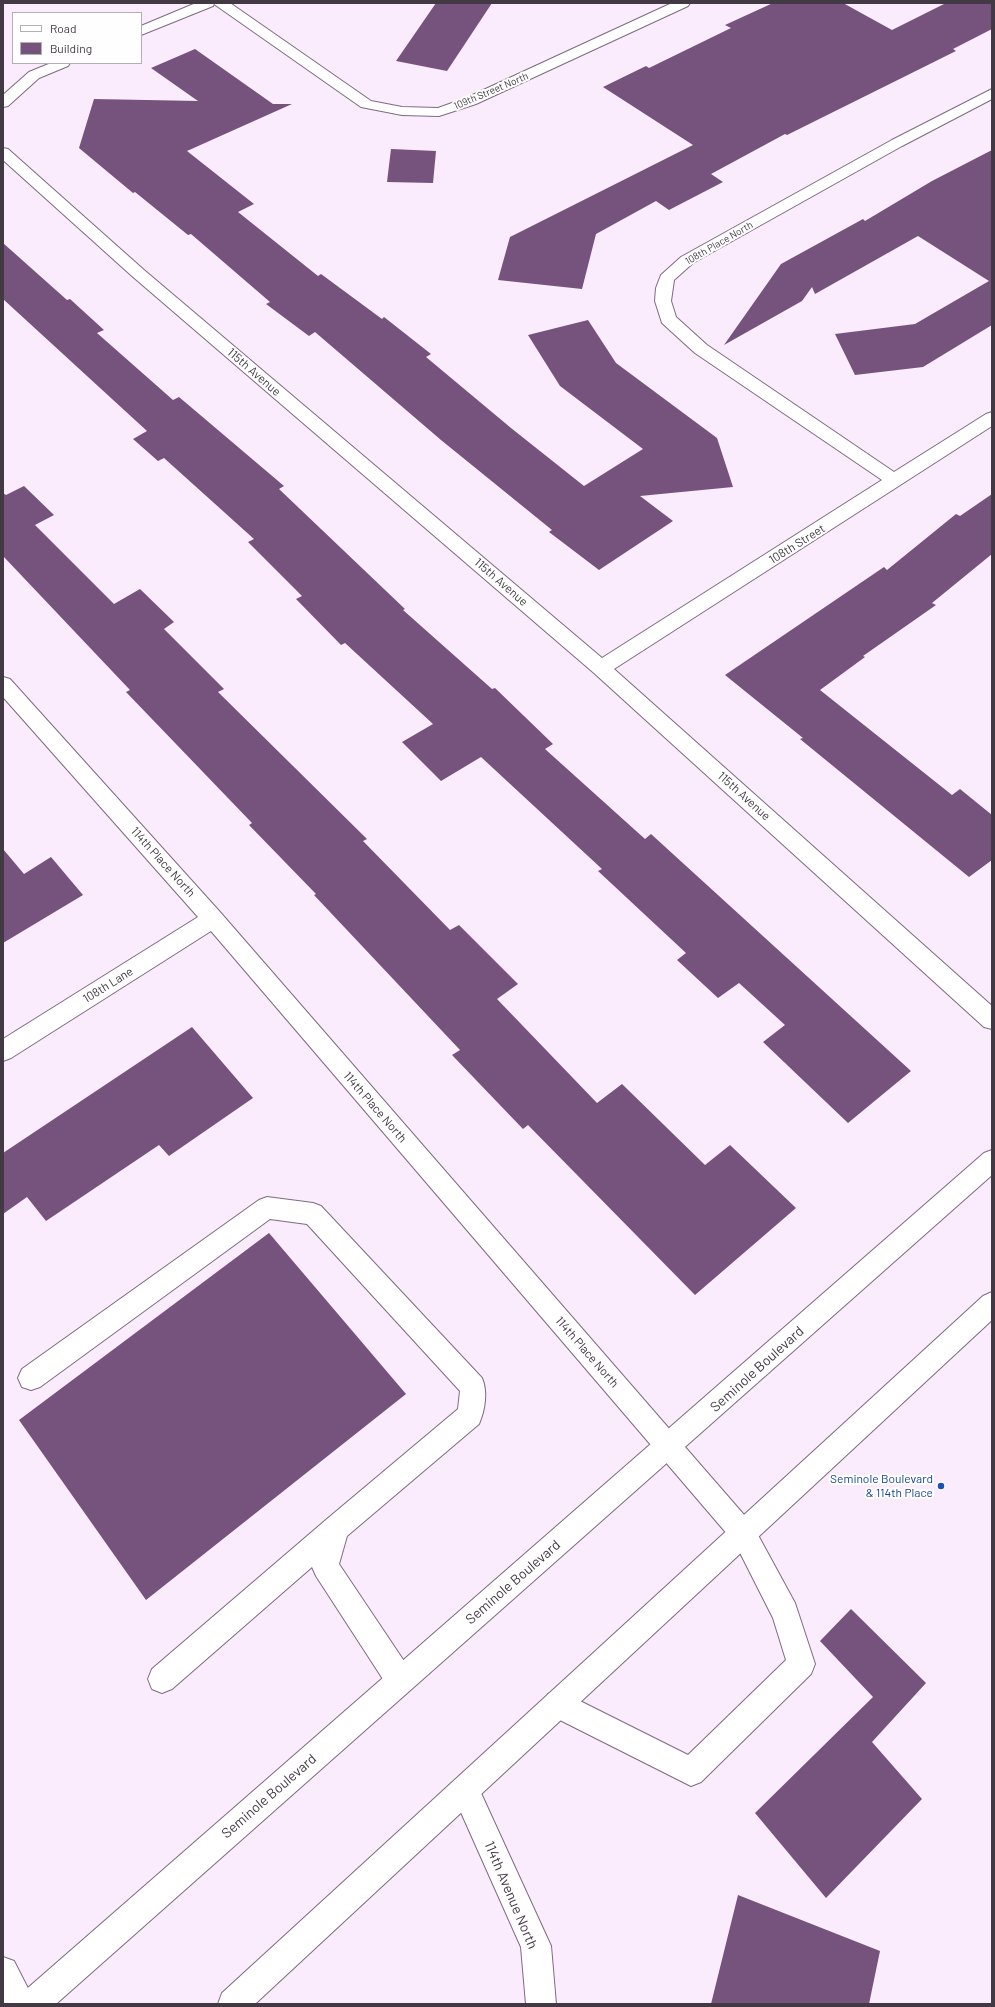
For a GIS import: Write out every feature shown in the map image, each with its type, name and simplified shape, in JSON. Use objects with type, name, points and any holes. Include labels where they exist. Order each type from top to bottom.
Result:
[{"type":"street","points":[[142,31],[208,3]]},
{"type":"street","name":"109th Street North","points":[[221,3],[366,104],[402,111],[439,112],[471,101],[683,3]]},
{"type":"street","points":[[3,103],[34,75],[61,64]]},
{"type":"street","name":"108th Place North","points":[[895,481],[701,349],[668,319],[663,302],[664,288],[667,278],[687,260],[897,143],[992,93]]},
{"type":"street","name":"115th Avenue","points":[[3,152],[144,278],[601,668],[992,1020]]},
{"type":"street","name":"108th Street","points":[[601,668],[992,418]]},
{"type":"street","name":"114th Place North","points":[[3,684],[212,918],[743,1533],[785,1613],[802,1664],[691,1772],[558,1704]]},
{"type":"street","name":"108th Lane","points":[[3,1051],[198,929],[212,918]]},
{"type":"street","name":"Seminole Boulevard","points":[[33,2004],[400,1680],[668,1447],[992,1160]]},
{"type":"street","points":[[31,1378],[268,1208],[313,1214],[473,1387],[470,1415],[336,1528],[162,1679]]},
{"type":"street","points":[[233,2004],[992,1304]]},
{"type":"street","points":[[336,1528],[325,1567],[400,1680]]},
{"type":"street","name":"114th Avenue North","points":[[465,1790],[536,1946],[541,2004]]},
{"type":"street","points":[[3,1972],[21,2004]]},
{"type":"building","points":[[436,3],[492,3],[447,71],[396,61]]},
{"type":"building","points":[[773,3],[843,3],[892,30],[946,3],[992,3],[992,29],[953,49],[956,51],[787,135],[785,134],[711,174],[723,182],[669,210],[656,201],[596,234],[582,289],[498,280],[510,237],[693,145],[603,87],[646,66],[649,68],[731,28],[725,25]]},
{"type":"building","points":[[195,49],[273,104],[292,104],[187,151],[254,204],[238,212],[318,276],[321,274],[382,319],[384,317],[431,354],[426,357],[511,428],[584,486],[643,449],[560,386],[528,335],[588,320],[616,363],[717,438],[733,487],[640,496],[673,521],[599,570],[549,532],[552,530],[441,440],[315,332],[309,336],[266,304],[270,302],[191,234],[188,235],[135,192],[133,193],[79,148],[94,99],[198,101],[151,68]]},
{"type":"building","points":[[391,149],[436,151],[433,183],[387,182]]},
{"type":"building","points":[[992,150],[992,325],[923,367],[855,375],[835,334],[915,324],[989,281],[918,236],[815,294],[812,287],[802,301],[724,345],[781,264],[863,219],[865,221],[932,181]]},
{"type":"building","points":[[3,243],[67,300],[70,299],[104,330],[97,333],[173,400],[179,397],[284,486],[279,489],[405,609],[403,610],[492,689],[495,688],[553,744],[545,749],[645,839],[651,834],[911,1071],[848,1123],[763,1042],[785,1025],[739,983],[718,998],[677,960],[686,953],[598,871],[602,869],[481,757],[441,781],[402,742],[433,724],[345,643],[341,645],[296,599],[302,596],[248,542],[254,539],[164,458],[158,461],[133,439],[147,431],[3,299]]},
{"type":"building","points":[[24,486],[54,515],[35,525],[114,604],[140,589],[174,622],[164,629],[224,689],[218,692],[367,839],[363,841],[450,930],[459,925],[518,984],[497,999],[597,1103],[622,1084],[705,1165],[730,1145],[796,1208],[695,1295],[528,1125],[523,1129],[452,1055],[460,1050],[314,895],[316,894],[249,825],[252,823],[126,692],[130,690],[3,556],[3,493],[6,495]]},
{"type":"building","points":[[992,494],[992,554],[932,603],[936,605],[863,656],[865,657],[820,690],[952,795],[960,789],[992,815],[992,860],[969,877],[800,739],[803,738],[725,675],[884,567],[887,570],[956,514],[960,516]]},
{"type":"building","points":[[3,849],[24,874],[51,857],[83,895],[3,943]]},
{"type":"building","points":[[192,1027],[253,1098],[169,1156],[159,1145],[46,1221],[27,1197],[3,1214],[3,1153]]},
{"type":"building","points":[[269,1233],[406,1394],[146,1600],[19,1420]]},
{"type":"building","points":[[851,1609],[926,1683],[872,1742],[922,1799],[826,1898],[755,1813],[873,1697],[820,1641]]},
{"type":"building","points":[[738,1895],[880,1951],[869,2004],[711,2004]]},
{"type":"place","name":"Seminole Boulevard & 114th Place","points":[[941,1486]]}]
